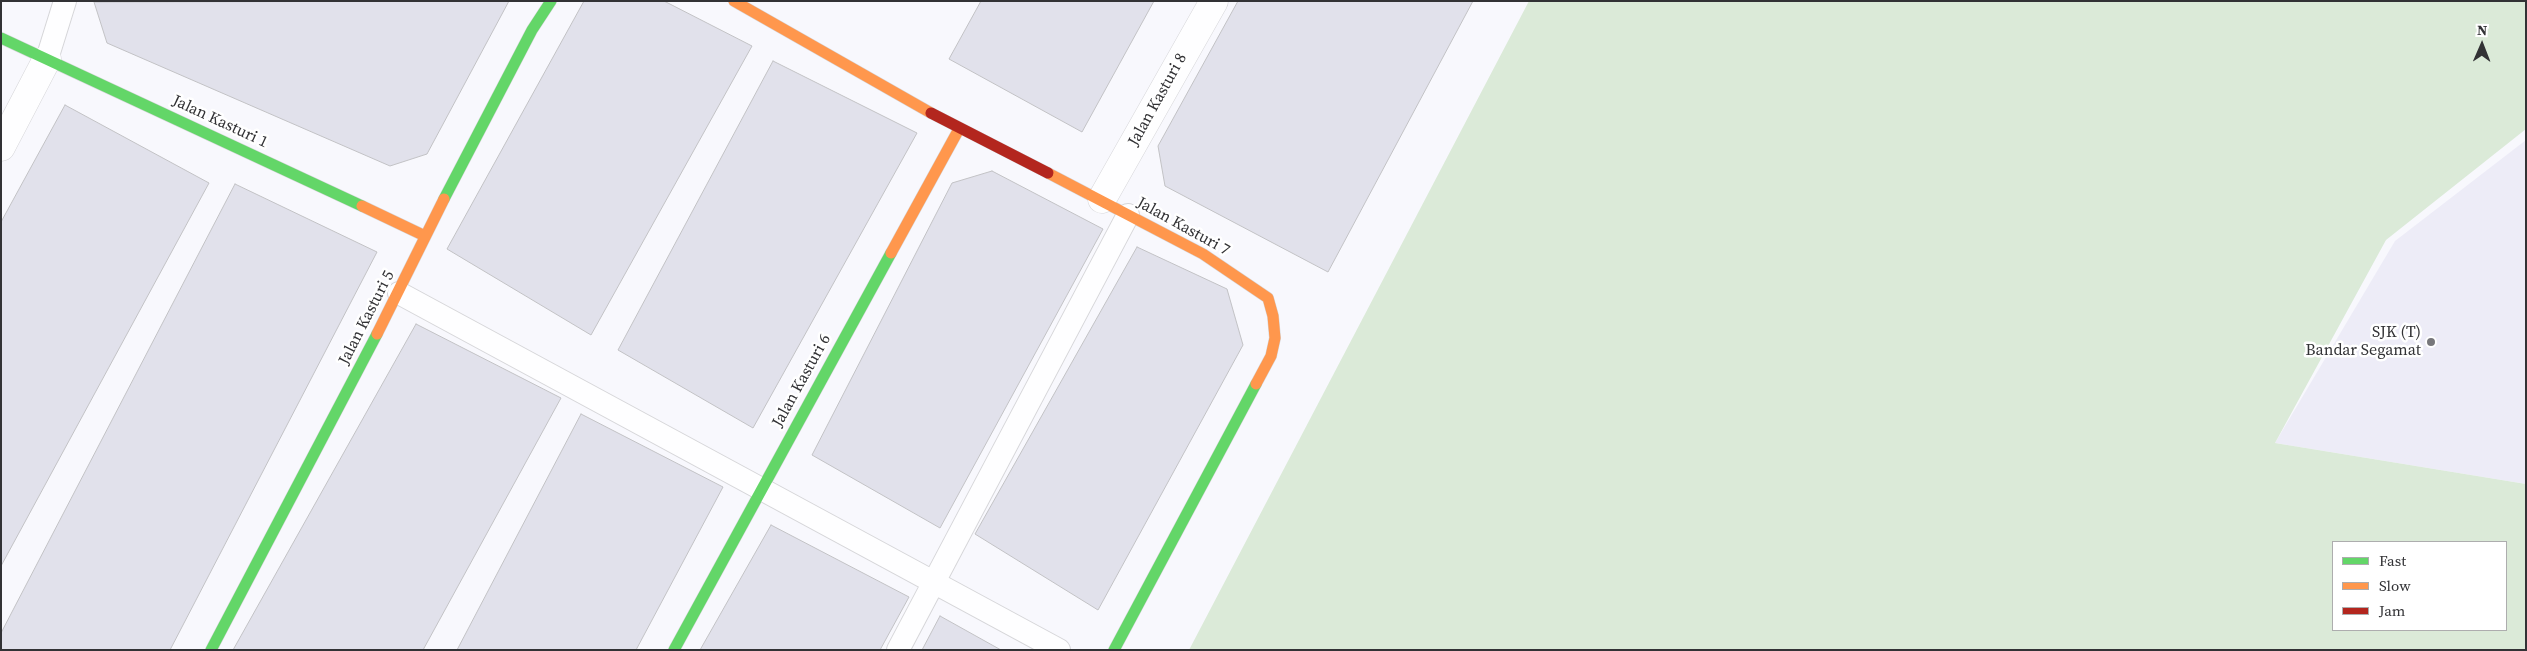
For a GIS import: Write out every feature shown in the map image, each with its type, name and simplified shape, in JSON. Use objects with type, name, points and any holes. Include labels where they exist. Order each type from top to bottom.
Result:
[{"type":"street","name":"Jalan Kasturi 5","points":[[211,650],[399,293],[425,236],[532,30],[551,1]]},
{"type":"street","name":"Jalan Kasturi 7","points":[[734,1],[959,130],[1102,199],[1128,215],[1203,254],[1268,298],[1275,338],[1271,356],[1114,650]]},
{"type":"street","name":"Jalan Kasturi 8","points":[[1102,199],[1214,1]]},
{"type":"street","name":"Jalan Kasturi 1","points":[[1,38],[425,236]]},
{"type":"street","points":[[1,147],[47,59]]},
{"type":"street","name":"Jalan Kasturi 6","points":[[674,650],[959,130]]},
{"type":"lane","points":[[47,59],[65,1]]},
{"type":"lane","points":[[898,650],[936,582],[1128,215]]},
{"type":"lane","points":[[399,293],[1059,650]]},
{"type":"shaded area","name":"SJK (T) Bandar Segamat","points":[[2526,140],[2526,484],[2275,443],[2395,241]]},
{"type":"green space","points":[[1529,1],[2526,1],[2526,129],[2386,240],[2275,443],[2526,484],[2526,650],[1189,650]]},
{"type":"building","points":[[509,1],[427,154],[390,166],[107,43],[94,2]]},
{"type":"building","points":[[584,1],[664,1],[752,46],[591,335],[447,249]]},
{"type":"building","points":[[981,1],[1154,1],[1082,132],[949,59]]},
{"type":"building","points":[[1238,1],[1473,1],[1328,272],[1165,186],[1158,146]]},
{"type":"building","points":[[773,61],[917,133],[753,428],[618,350]]},
{"type":"building","points":[[65,105],[209,183],[1,566],[1,222]]},
{"type":"building","points":[[992,171],[1103,229],[940,528],[812,455],[952,183]]},
{"type":"building","points":[[235,184],[377,252],[170,650],[1,650],[1,633]]},
{"type":"building","points":[[1137,247],[1227,289],[1243,345],[1098,610],[975,534]]},
{"type":"building","points":[[416,324],[561,398],[423,650],[233,650]]},
{"type":"building","points":[[581,414],[723,487],[636,650],[457,650]]},
{"type":"building","points":[[771,525],[909,597],[880,650],[700,650]]},
{"type":"building","points":[[940,616],[1001,650],[922,650]]},
{"type":"traffic: fast","points":[[444,199],[532,30],[551,1]]},
{"type":"traffic: fast","points":[[1,38],[362,206]]},
{"type":"traffic: fast","points":[[674,650],[891,253]]},
{"type":"traffic: fast","points":[[211,650],[377,334]]},
{"type":"traffic: fast","points":[[1114,650],[1256,384]]},
{"type":"traffic: slow","points":[[734,1],[931,113]]},
{"type":"traffic: slow","points":[[891,253],[959,129]]},
{"type":"traffic: slow","points":[[1048,173],[1203,254],[1268,298],[1273,316],[1275,338],[1271,356],[1256,384]]},
{"type":"traffic: slow","points":[[377,334],[444,199]]},
{"type":"traffic: slow","points":[[362,206],[425,236]]},
{"type":"traffic: jam","points":[[931,113],[1048,173]]},
{"type":"place","name":"SJK (T) Bandar Segamat","points":[[2431,342]]}]
